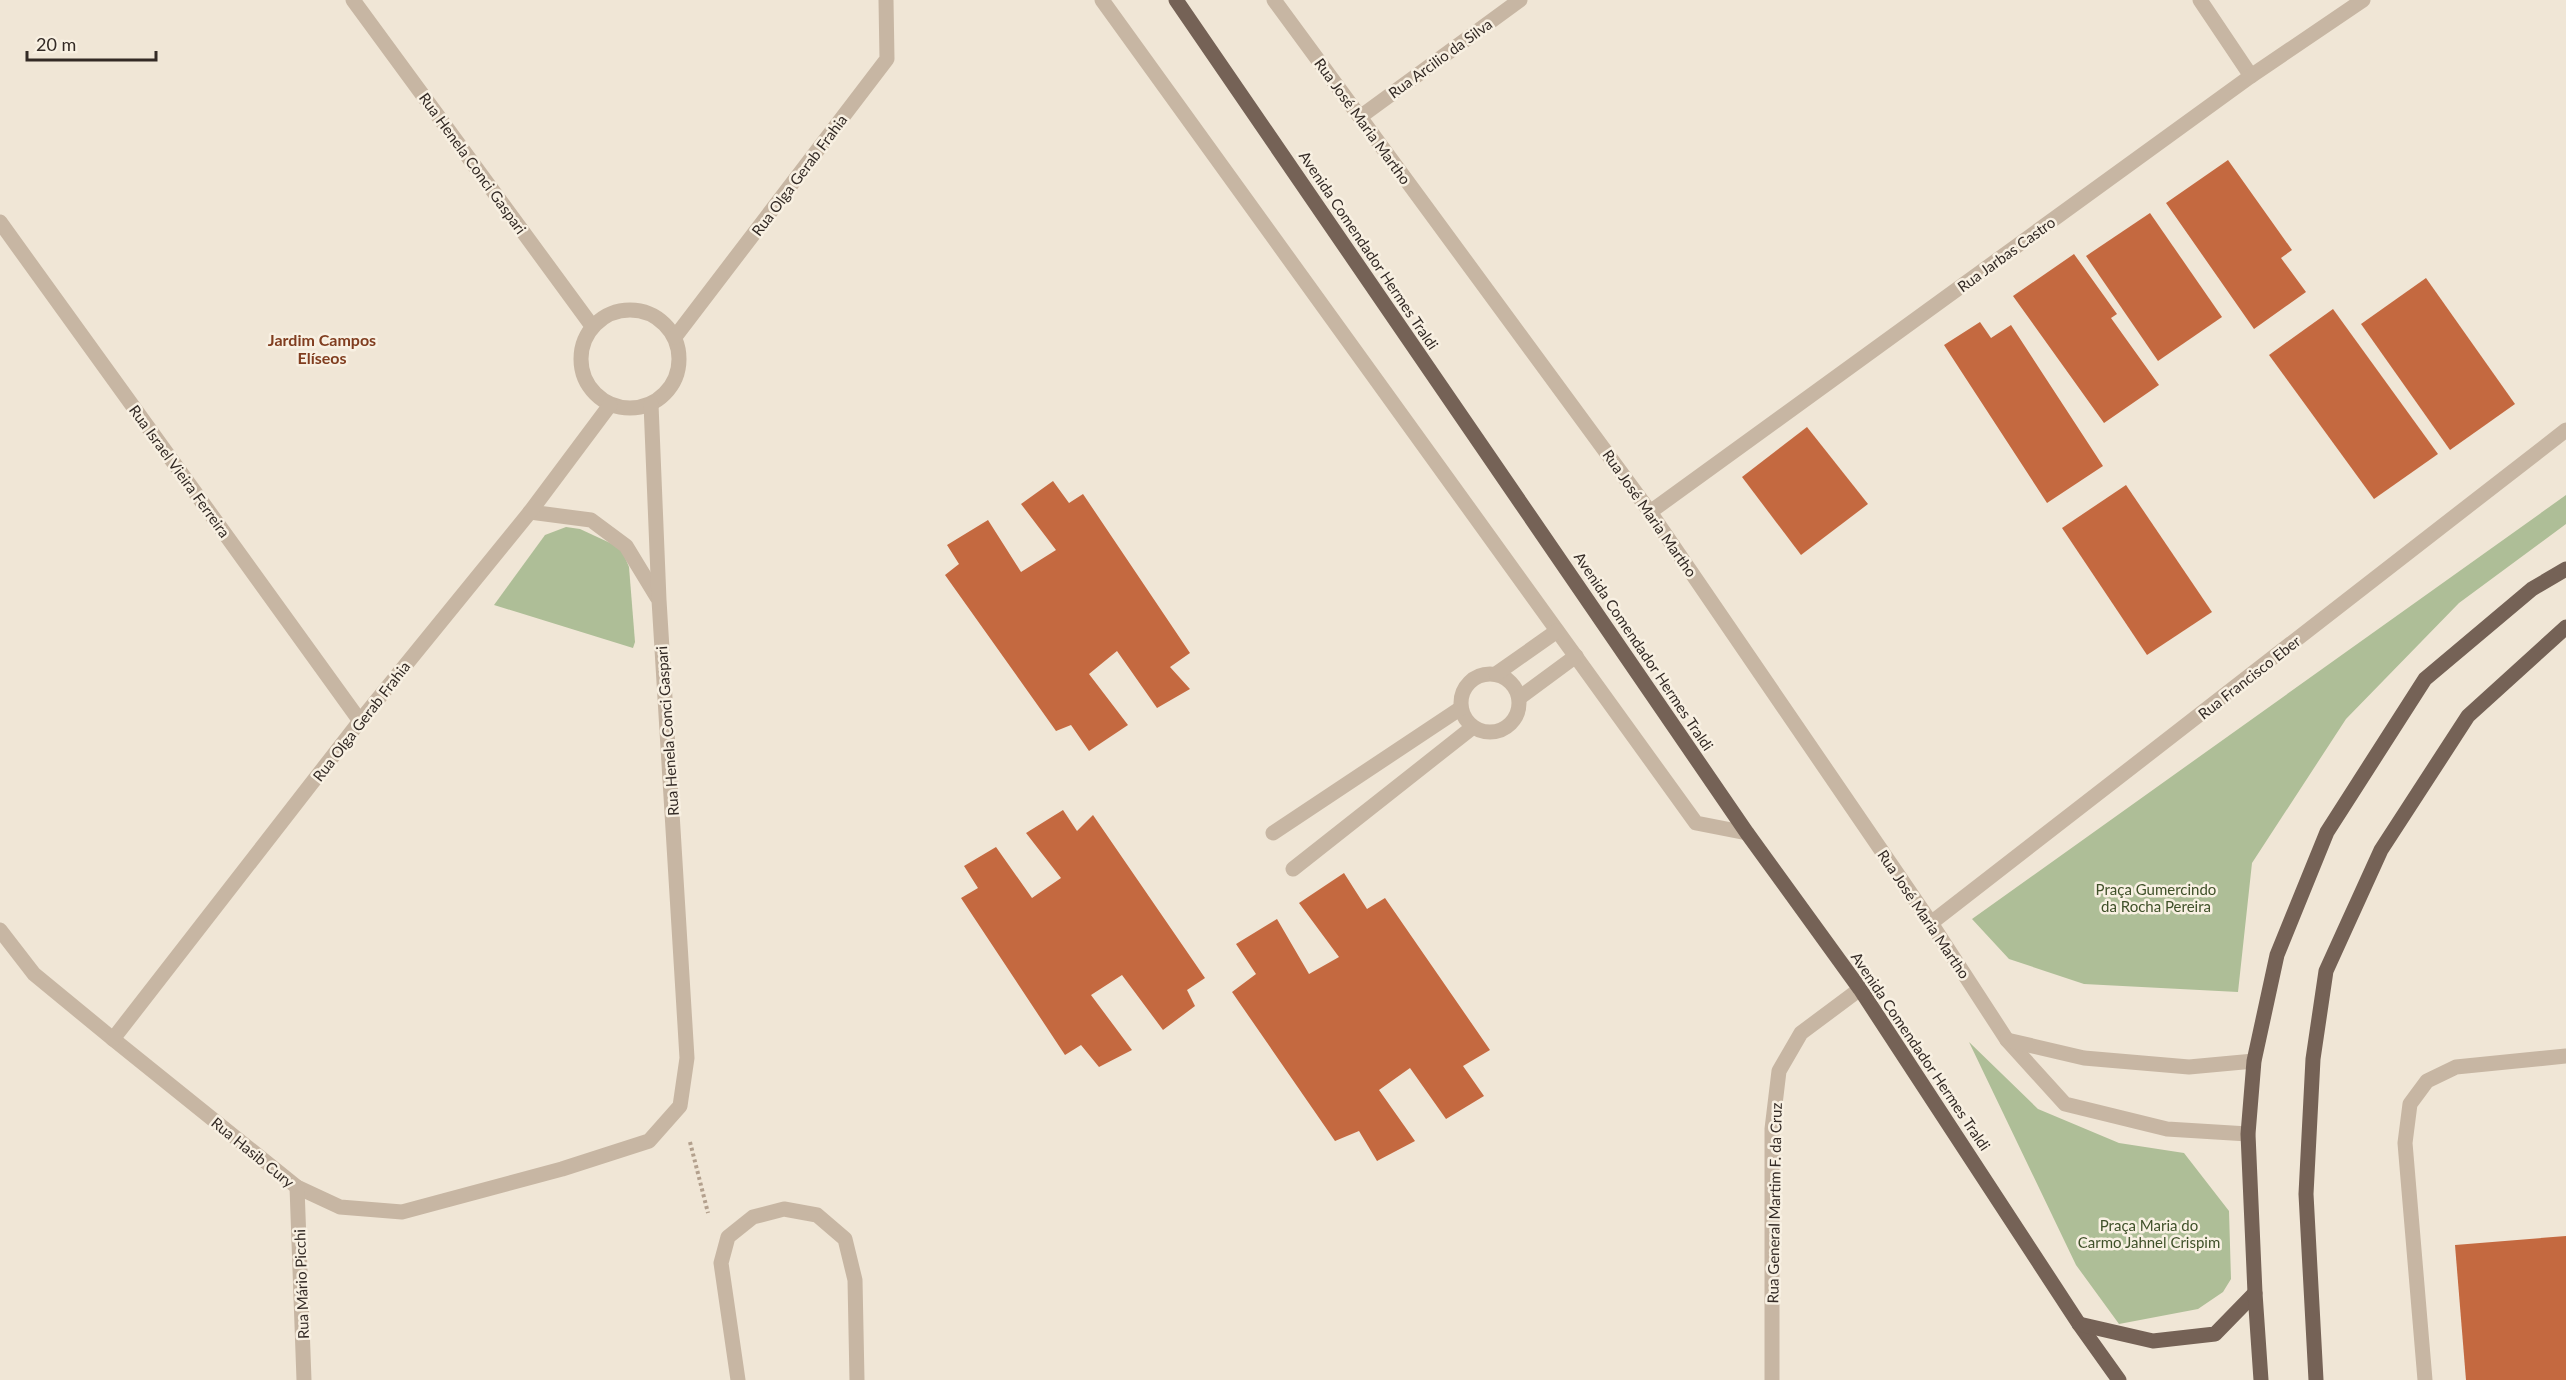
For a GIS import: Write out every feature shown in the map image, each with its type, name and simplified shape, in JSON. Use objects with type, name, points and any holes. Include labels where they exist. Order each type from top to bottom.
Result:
[{"type":"main road","name":"Avenida Comendador Hermes Traldi","points":[[1176,0],[1747,833],[1860,989],[2079,1324],[2119,1380]]},
{"type":"main road","points":[[2261,1380],[2248,1134],[2254,1061],[2277,955],[2327,832],[2425,679],[2532,589],[2566,569]]},
{"type":"main road","points":[[2316,1380],[2306,1194],[2313,1059],[2326,971],[2381,850],[2468,716],[2566,627]]},
{"type":"main road","points":[[2079,1324],[2153,1341],[2215,1334],[2255,1293]]},
{"type":"street","name":"Rua Henela Conci Gaspari","points":[[353,0],[592,326]]},
{"type":"street","name":"Rua Olga Gerab Frahia","points":[[675,337],[886,59],[886,0]]},
{"type":"street","points":[[1102,0],[1696,823],[1747,833]]},
{"type":"street","name":"Rua José Maria Martho","points":[[1274,0],[1650,512],[1931,923],[2007,1040],[2065,1104],[2167,1129],[2248,1134]]},
{"type":"street","name":"Rua Arcilio da Silva","points":[[1360,117],[1520,0]]},
{"type":"street","points":[[2200,0],[2251,76]]},
{"type":"street","name":"Rua Jarbas Castro","points":[[1650,512],[2251,76],[2364,0]]},
{"type":"street","name":"Rua Israel Vieira Ferreira","points":[[0,222],[360,721]]},
{"type":"street","points":[[627,309],[646,312],[663,322],[675,337],[681,356],[677,375],[667,393],[651,404],[631,409],[610,405],[594,394],[584,379],[580,360],[582,342],[592,326],[608,314],[627,309]]},
{"type":"street","name":"Rua Henela Conci Gaspari","points":[[651,404],[659,600],[687,1058],[681,1106]]},
{"type":"street","name":"Rua Olga Gerab Frahia","points":[[113,1039],[360,721],[530,512],[610,405]]},
{"type":"street","name":"Rua Francisco Eber","points":[[1931,923],[2566,430]]},
{"type":"street","points":[[530,512],[591,520],[626,546],[659,600]]},
{"type":"street","points":[[1496,674],[1557,631]]},
{"type":"street","points":[[1519,698],[1575,656]]},
{"type":"street","points":[[1485,674],[1496,674],[1507,679],[1515,687],[1519,698],[1519,709],[1514,719],[1495,732],[1484,732],[1473,727],[1465,719],[1461,708],[1461,696],[1466,686],[1474,678],[1485,674]]},
{"type":"street","points":[[1273,833],[1461,708]]},
{"type":"street","points":[[1293,869],[1473,727]]},
{"type":"street","name":"Rua Hasib Cury","points":[[0,930],[34,974],[113,1039],[297,1187],[340,1207],[402,1212],[562,1169],[649,1142],[681,1106]]},
{"type":"street","name":"Rua General Martim F. da Cruz","points":[[1772,1380],[1772,1129],[1779,1071],[1801,1033],[1860,989]]},
{"type":"street","points":[[2007,1040],[2084,1058],[2189,1067],[2254,1061]]},
{"type":"street","points":[[2425,1380],[2405,1143],[2410,1104],[2427,1081],[2456,1067],[2566,1056]]},
{"type":"street","name":"Rua Mário Picchi","points":[[297,1187],[304,1380]]},
{"type":"street","points":[[738,1380],[721,1263],[728,1237],[753,1217],[784,1209],[817,1215],[845,1239],[855,1280],[857,1380]]},
{"type":"path","points":[[681,1106],[721,1263]]},
{"type":"green space","name":"Praça Gumercindo da Rocha Pereira","points":[[2566,495],[2566,524],[2459,603],[2346,719],[2252,863],[2238,992],[2084,984],[2009,959],[1972,919]]},
{"type":"green space","points":[[566,527],[580,529],[621,548],[629,567],[635,642],[633,648],[494,605],[545,535]]},
{"type":"green space","name":"Praça Maria do Carmo Jahnel Crispim","points":[[1969,1042],[2038,1109],[2119,1143],[2184,1153],[2229,1211],[2231,1279],[2223,1292],[2198,1309],[2119,1324],[2076,1265]]},
{"type":"building","points":[[2228,160],[2292,250],[2281,258],[2306,292],[2254,329],[2166,203]]},
{"type":"building","points":[[2150,213],[2222,317],[2158,361],[2086,256]]},
{"type":"building","points":[[2074,254],[2117,314],[2111,318],[2159,385],[2104,423],[2013,296]]},
{"type":"building","points":[[2426,278],[2515,404],[2450,450],[2361,324]]},
{"type":"building","points":[[2333,309],[2438,454],[2374,499],[2269,355]]},
{"type":"building","points":[[1980,322],[1991,338],[2011,325],[2103,466],[2047,503],[1944,345]]},
{"type":"building","points":[[1807,427],[1868,504],[1801,555],[1742,477]]},
{"type":"building","points":[[1053,481],[1069,503],[1083,494],[1190,653],[1170,667],[1190,689],[1157,708],[1117,651],[1089,674],[1128,725],[1089,751],[1071,725],[1056,731],[945,575],[959,564],[947,545],[988,520],[1021,572],[1056,550],[1021,504]]},
{"type":"building","points":[[2126,485],[2212,612],[2147,655],[2062,528]]},
{"type":"building","points":[[1063,810],[1077,831],[1093,815],[1205,978],[1187,990],[1195,1006],[1163,1030],[1122,975],[1091,995],[1132,1050],[1099,1067],[1081,1045],[1065,1055],[961,898],[978,888],[964,866],[996,847],[1032,898],[1061,878],[1026,833]]},
{"type":"building","points":[[1344,873],[1367,909],[1385,898],[1490,1050],[1463,1066],[1484,1096],[1446,1119],[1410,1068],[1379,1090],[1415,1141],[1377,1161],[1359,1131],[1335,1141],[1232,992],[1256,974],[1236,944],[1277,919],[1309,974],[1339,957],[1299,903]]},
{"type":"building","points":[[2566,1236],[2566,1380],[2466,1380],[2455,1245]]},
{"type":"district","name":"Jardim Campos Elíseos","points":[[322,348]]}]
